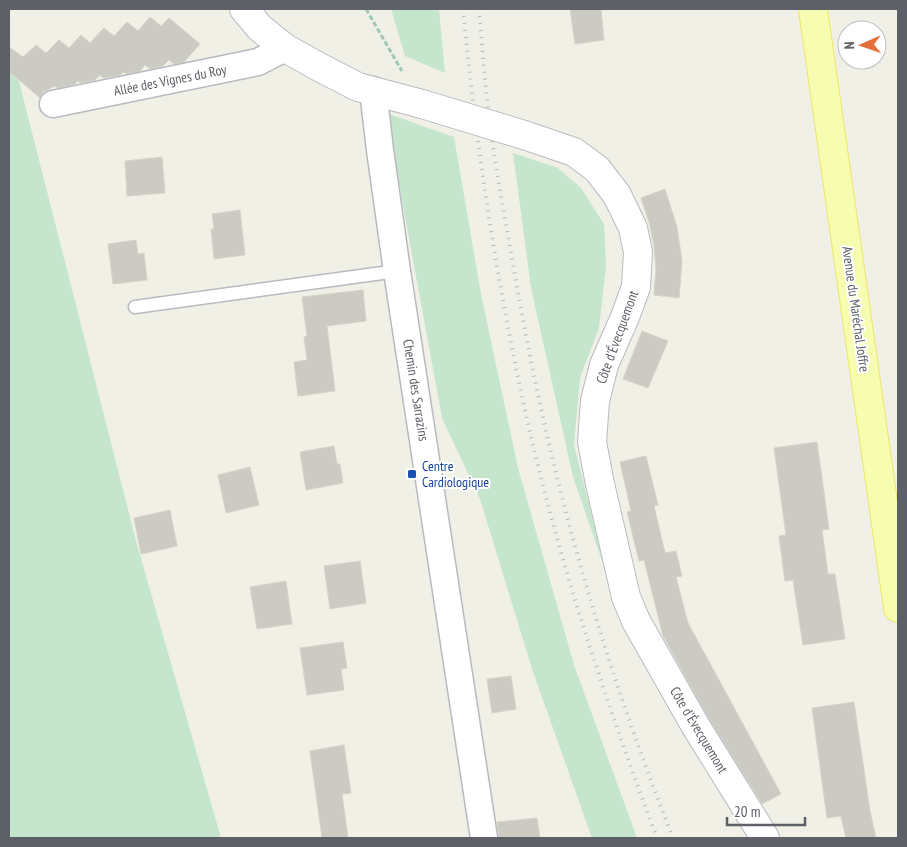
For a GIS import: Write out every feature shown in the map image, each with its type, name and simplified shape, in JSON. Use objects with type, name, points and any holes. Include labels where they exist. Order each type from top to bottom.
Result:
[{"type":"main road","name":"Avenue du Maréchal Joffre","points":[[813,9],[898,608]]},
{"type":"street","name":"Côte d'Évecquemont","points":[[244,9],[260,28],[285,48],[358,87],[422,104],[574,152],[597,169],[617,195],[633,228],[638,252],[636,287],[604,365],[595,401],[592,442],[626,597],[636,621],[695,725],[765,838]]},
{"type":"street","name":"Allée des Vignes du Roy","points":[[53,104],[258,62],[285,48]]},
{"type":"street","name":"Chemin des Sarrazins","points":[[373,90],[397,271],[484,838]]},
{"type":"lane","points":[[135,307],[397,271]]},
{"type":"path","points":[[366,9],[422,104]]},
{"type":"green space","points":[[391,9],[439,9],[445,73],[405,56]]},
{"type":"green space","points":[[9,42],[136,541],[221,838],[9,838]]},
{"type":"green space","points":[[386,113],[454,137],[481,294],[518,468],[574,665],[637,838],[592,838],[533,672],[480,499],[442,418]]},
{"type":"green space","points":[[513,153],[558,168],[581,188],[604,224],[606,265],[599,328],[580,378],[574,445],[606,572],[573,477],[531,288]]},
{"type":"building","points":[[570,9],[601,9],[604,40],[575,44]]},
{"type":"building","points":[[150,17],[161,26],[169,18],[200,44],[184,62],[174,64],[169,60],[163,66],[150,69],[145,65],[140,71],[126,74],[124,72],[120,75],[103,78],[100,75],[95,80],[80,83],[78,81],[75,84],[57,88],[55,86],[43,92],[40,98],[9,71],[9,47],[23,57],[36,45],[46,53],[59,40],[69,48],[81,35],[90,43],[104,28],[114,36],[127,22],[138,31]]},
{"type":"building","points":[[162,157],[165,193],[127,196],[125,161]]},
{"type":"building","points":[[665,189],[677,227],[682,261],[679,298],[654,295],[656,270],[654,246],[641,198]]},
{"type":"building","points":[[240,210],[245,255],[214,259],[211,229],[214,229],[212,214]]},
{"type":"building","points":[[136,240],[138,254],[144,253],[147,280],[113,284],[108,244]]},
{"type":"building","points":[[363,290],[366,321],[327,326],[335,391],[298,396],[294,362],[307,360],[304,337],[307,336],[302,297]]},
{"type":"building","points":[[642,331],[668,341],[648,388],[623,379]]},
{"type":"building","points":[[817,442],[829,529],[822,530],[828,574],[835,574],[845,639],[803,645],[793,580],[785,581],[779,536],[786,535],[774,448]]},
{"type":"building","points":[[334,446],[337,464],[340,464],[343,483],[306,490],[300,452]]},
{"type":"building","points":[[646,456],[658,505],[654,506],[665,553],[676,551],[682,576],[676,577],[688,623],[781,794],[762,804],[708,717],[663,636],[644,560],[639,561],[627,512],[631,511],[620,462]]},
{"type":"building","points":[[250,467],[259,505],[226,513],[218,475]]},
{"type":"building","points":[[170,510],[177,546],[141,554],[134,518]]},
{"type":"building","points":[[360,561],[366,603],[330,609],[324,566]]},
{"type":"building","points":[[286,581],[292,624],[257,629],[250,587]]},
{"type":"building","points":[[343,642],[347,668],[341,669],[344,690],[307,695],[300,648]]},
{"type":"building","points":[[511,676],[516,709],[492,713],[487,679]]},
{"type":"building","points":[[854,702],[870,811],[876,838],[846,838],[841,816],[827,818],[812,708]]},
{"type":"building","points":[[344,745],[351,793],[342,794],[348,838],[322,838],[310,751]]},
{"type":"building","points":[[537,818],[540,838],[499,838],[497,822]]},
{"type":"railway","points":[[463,9],[476,125],[493,241],[514,356],[539,470],[578,610],[657,838]]},
{"type":"railway","points":[[479,9],[492,142],[527,342],[552,455],[581,566],[614,676],[652,785],[673,838]]},
{"type":"place","name":"Centre Cardiologique","points":[[412,474]]}]
